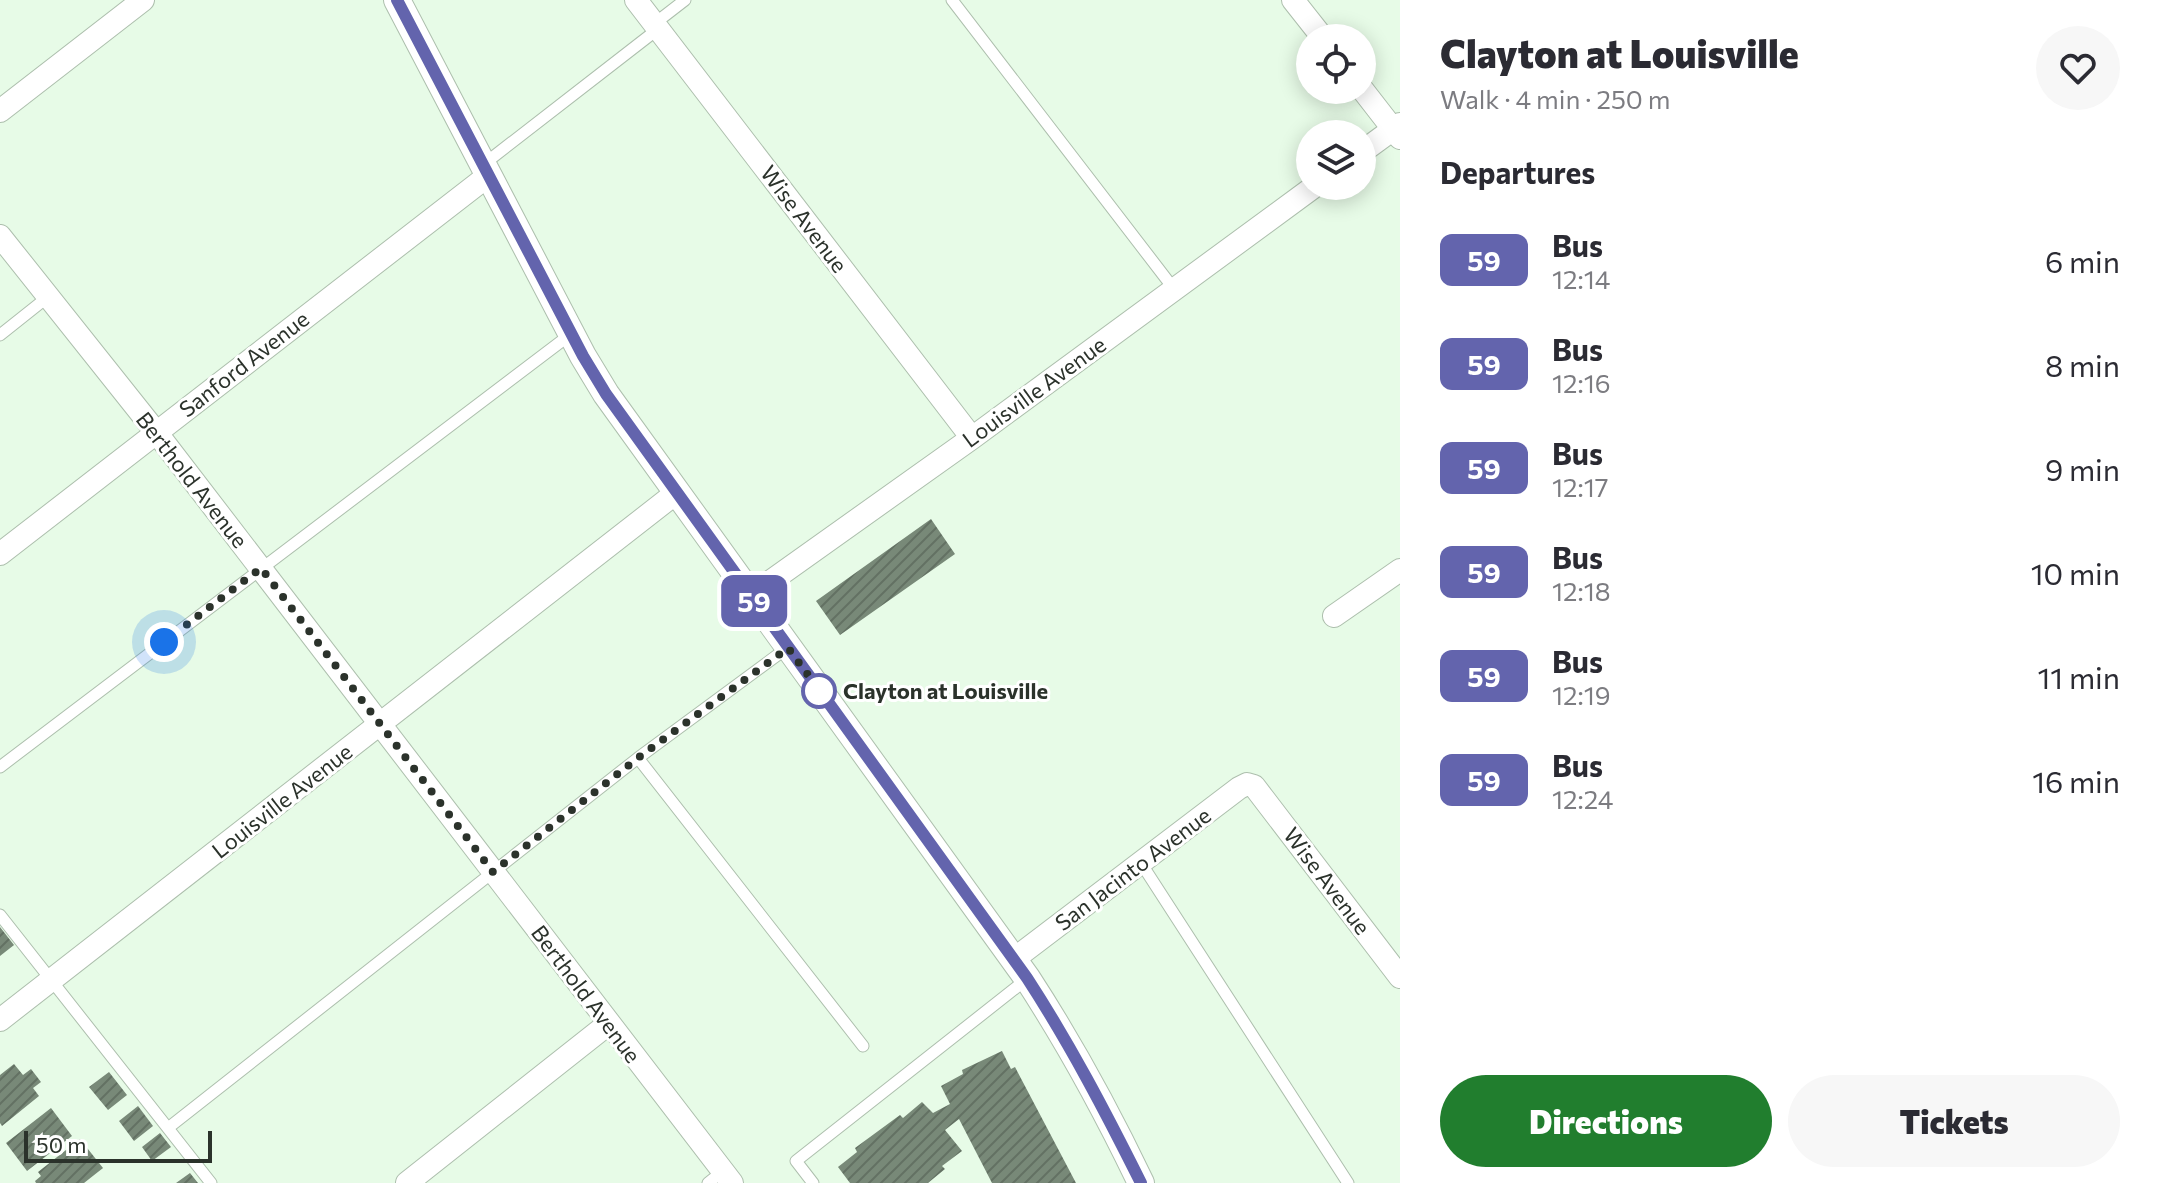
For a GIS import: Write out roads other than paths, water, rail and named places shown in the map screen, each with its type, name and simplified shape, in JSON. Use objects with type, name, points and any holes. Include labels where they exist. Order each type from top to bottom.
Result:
[{"type":"street","points":[[0,111],[143,0]]},
{"type":"street","name":"Wise Avenue","points":[[636,0],[972,438]]},
{"type":"street","points":[[1293,0],[1312,24]]},
{"type":"street","points":[[398,1],[571,334],[606,394],[1020,969],[1063,1033],[1141,1183]]},
{"type":"street","points":[[1375,104],[1398,131],[1376,144]]},
{"type":"street","name":"Sanford Avenue","points":[[0,554],[486,170]]},
{"type":"street","name":"Louisville Avenue","points":[[750,596],[972,438],[1296,200]]},
{"type":"street","name":"Berthold Avenue","points":[[0,236],[381,724],[721,1179]]},
{"type":"street","name":"Louisville Avenue","points":[[0,1020],[676,493]]},
{"type":"street","points":[[1334,616],[1400,570]]},
{"type":"street","name":"San Jacinto Avenue","points":[[1020,969],[1141,863],[1239,788],[1247,784],[1254,786]]},
{"type":"street","name":"Wise Avenue","points":[[1254,786],[1400,977]]},
{"type":"street","points":[[407,1183],[608,1024]]},
{"type":"lane","points":[[486,170],[685,0]]},
{"type":"lane","points":[[952,0],[1174,289]]},
{"type":"lane","points":[[0,335],[49,296]]},
{"type":"lane","points":[[0,767],[571,334]]},
{"type":"lane","points":[[168,1128],[638,758],[788,648]]},
{"type":"lane","points":[[638,758],[863,1046]]},
{"type":"lane","points":[[1141,863],[1348,1183]]},
{"type":"lane","points":[[0,915],[211,1183]]},
{"type":"lane","points":[[813,1183],[796,1161],[1020,969]]},
{"type":"place","name":"Clayton at Louisville","points":[[819,691]]}]
